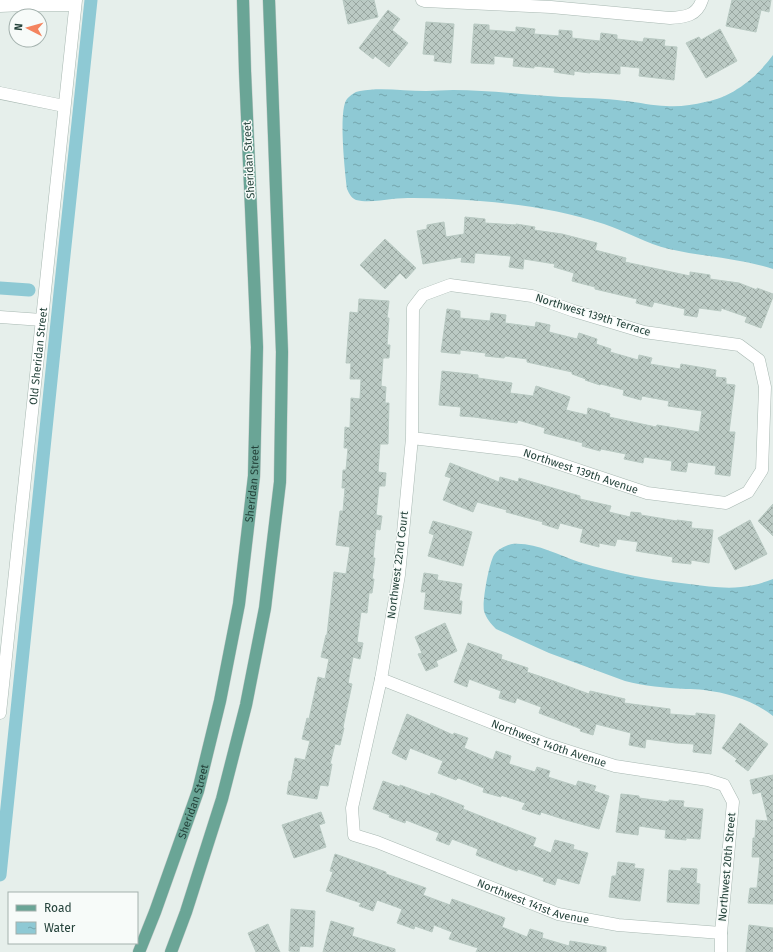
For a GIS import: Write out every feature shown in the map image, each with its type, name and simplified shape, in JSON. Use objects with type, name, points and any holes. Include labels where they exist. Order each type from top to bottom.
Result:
[{"type":"main road","name":"Sheridan Street","points":[[140,952],[198,791],[220,701],[239,604],[254,476],[257,347],[243,0]]},
{"type":"main road","points":[[171,952],[186,912],[222,799],[246,705],[265,608],[280,482],[282,352],[269,0]]},
{"type":"street","points":[[422,0],[551,3],[670,18],[687,16],[701,4]]},
{"type":"street","points":[[0,6],[76,2]]},
{"type":"street","name":"Old Sheridan Street","points":[[0,713],[4,628],[42,320],[76,2]]},
{"type":"street","points":[[0,93],[64,106]]},
{"type":"street","name":"Northwest 139th Terrace","points":[[423,295],[450,285],[532,296],[574,311],[644,332],[738,345],[758,360],[765,388],[762,470],[748,492]]},
{"type":"street","name":"Northwest 22nd Court","points":[[354,835],[352,808],[381,679],[399,575],[412,438],[413,308],[423,295]]},
{"type":"street","points":[[0,317],[42,320]]},
{"type":"street","name":"Northwest 139th Avenue","points":[[412,438],[521,451],[647,493],[726,503],[748,492]]},
{"type":"street","name":"Northwest 140th Avenue","points":[[381,679],[546,744],[615,766],[708,780],[724,785]]},
{"type":"street","name":"Northwest 20th Street","points":[[721,952],[721,933],[733,802],[724,785]]},
{"type":"street","name":"Northwest 141st Avenue","points":[[354,835],[377,842],[558,914],[618,925],[721,933]]},
{"type":"water","points":[[773,55],[773,269],[747,262],[669,249],[589,219],[543,209],[496,202],[446,199],[405,198],[361,201],[353,198],[347,189],[343,142],[344,105],[347,99],[358,91],[384,89],[480,91],[609,99],[661,106],[681,106],[715,99],[735,91],[760,71]]},
{"type":"water","points":[[512,544],[538,547],[579,562],[620,573],[675,582],[735,588],[745,587],[773,579],[773,716],[758,706],[741,698],[723,693],[700,689],[678,689],[625,681],[549,653],[496,629],[489,621],[484,611],[486,583],[494,555],[502,548]]},
{"type":"building","points":[[343,0],[374,0],[378,17],[348,24]]},
{"type":"building","points":[[732,0],[771,0],[769,12],[761,10],[756,32],[726,26]]},
{"type":"building","points":[[388,10],[400,19],[392,30],[408,43],[389,67],[375,56],[373,59],[359,48]]},
{"type":"building","points":[[426,22],[454,24],[451,63],[434,61],[435,55],[423,54]]},
{"type":"building","points":[[474,24],[489,25],[489,30],[516,32],[516,27],[535,29],[534,34],[559,36],[559,30],[572,31],[572,38],[600,41],[601,33],[617,35],[617,39],[643,42],[644,38],[665,40],[664,46],[677,47],[674,80],[639,76],[640,68],[620,66],[620,74],[574,71],[574,75],[554,72],[555,68],[513,66],[514,58],[494,56],[494,64],[471,63]]},
{"type":"building","points":[[720,29],[737,61],[706,78],[686,43],[699,37],[701,40]]},
{"type":"building","points":[[465,217],[485,219],[485,223],[516,224],[535,227],[534,230],[562,234],[597,243],[595,250],[626,258],[625,262],[690,276],[690,272],[710,275],[710,279],[739,283],[757,290],[757,288],[773,294],[773,297],[761,328],[745,322],[747,317],[721,308],[721,311],[699,308],[697,317],[684,315],[685,309],[654,302],[652,307],[636,303],[637,299],[595,289],[595,287],[572,281],[574,273],[554,267],[555,264],[524,259],[523,269],[509,267],[511,256],[475,253],[474,263],[461,262],[462,257],[423,264],[417,231],[427,229],[427,225],[444,222],[446,237],[464,234]]},
{"type":"building","points":[[385,239],[416,268],[406,279],[400,273],[385,289],[360,265]]},
{"type":"building","points":[[359,299],[389,301],[387,318],[389,318],[387,345],[390,345],[389,358],[383,358],[381,386],[386,387],[385,403],[389,403],[388,444],[380,444],[378,472],[386,473],[385,486],[379,486],[376,515],[382,516],[380,530],[376,529],[372,593],[369,593],[367,613],[361,612],[357,642],[363,643],[360,659],[353,657],[348,683],[352,684],[340,745],[335,744],[330,764],[332,764],[328,786],[320,785],[317,799],[287,794],[295,758],[305,760],[310,741],[302,739],[307,718],[309,719],[318,677],[325,679],[329,659],[321,657],[327,635],[334,572],[346,574],[350,547],[336,545],[340,511],[343,511],[345,488],[342,488],[343,470],[346,470],[348,448],[344,448],[345,427],[350,428],[351,398],[360,399],[361,379],[350,379],[351,363],[346,363],[350,312],[358,313]]},
{"type":"building","points":[[447,309],[460,311],[460,318],[490,321],[491,313],[506,315],[505,323],[535,327],[536,322],[550,325],[549,332],[577,339],[579,333],[597,339],[596,344],[611,349],[610,352],[638,360],[639,355],[652,358],[650,364],[680,369],[681,364],[716,370],[715,377],[726,378],[726,384],[735,385],[729,432],[735,432],[730,476],[715,474],[716,466],[688,462],[686,472],[671,470],[672,461],[644,457],[643,463],[624,459],[626,454],[601,449],[600,451],[582,446],[583,443],[544,433],[545,428],[518,420],[517,423],[460,416],[461,407],[439,405],[442,371],[478,375],[478,378],[512,383],[510,393],[533,396],[536,386],[570,397],[566,410],[587,415],[588,408],[610,414],[609,417],[656,427],[657,425],[699,432],[702,411],[668,406],[669,401],[642,396],[641,400],[623,395],[624,390],[585,380],[586,379],[572,374],[572,372],[527,362],[527,359],[505,356],[504,358],[485,356],[486,353],[460,350],[460,354],[441,352]]},
{"type":"building","points":[[450,463],[499,482],[500,477],[518,482],[519,478],[580,496],[580,499],[611,506],[609,512],[630,517],[631,512],[641,513],[641,515],[692,522],[691,528],[713,530],[709,563],[691,560],[691,564],[672,562],[673,557],[636,551],[638,542],[617,539],[615,546],[599,543],[599,547],[580,542],[583,529],[560,523],[558,529],[542,524],[543,522],[506,512],[507,510],[477,502],[473,512],[443,500],[451,478],[445,476]]},
{"type":"building","points":[[773,504],[773,536],[758,521]]},
{"type":"building","points":[[750,520],[767,554],[735,570],[718,538]]},
{"type":"building","points":[[433,521],[472,532],[463,566],[428,556],[434,535],[429,533]]},
{"type":"building","points":[[424,573],[438,575],[437,580],[462,584],[459,601],[462,601],[461,614],[424,609],[426,592],[421,592]]},
{"type":"building","points":[[445,623],[457,651],[436,661],[438,666],[426,671],[418,654],[422,653],[415,637]]},
{"type":"building","points":[[468,643],[502,655],[501,659],[528,668],[527,672],[589,694],[590,691],[625,699],[624,703],[670,709],[670,714],[696,716],[696,713],[715,715],[711,754],[693,752],[694,744],[646,739],[645,748],[629,745],[631,733],[596,724],[593,735],[580,731],[581,729],[539,713],[541,707],[517,698],[515,703],[499,698],[501,691],[469,679],[467,687],[454,682]]},
{"type":"building","points":[[407,714],[453,735],[454,733],[468,738],[464,748],[493,760],[496,751],[511,756],[509,764],[535,772],[537,767],[550,771],[548,777],[576,786],[578,781],[596,786],[594,791],[609,796],[599,829],[541,812],[540,815],[522,809],[525,803],[501,795],[501,797],[483,792],[484,788],[458,778],[456,780],[438,773],[443,761],[410,748],[406,760],[392,753]]},
{"type":"building","points":[[740,723],[768,744],[748,771],[735,761],[737,759],[722,748]]},
{"type":"building","points":[[773,775],[773,904],[748,903],[750,888],[757,888],[760,857],[752,857],[756,820],[768,821],[761,792],[753,794],[750,780]]},
{"type":"building","points":[[383,781],[400,787],[400,785],[430,796],[431,793],[464,806],[463,809],[536,838],[533,846],[551,853],[555,840],[574,845],[573,849],[588,853],[579,884],[557,878],[555,885],[543,881],[544,878],[518,869],[517,871],[476,855],[478,849],[452,839],[449,845],[436,840],[439,833],[406,820],[405,823],[389,817],[390,815],[373,809]]},
{"type":"building","points":[[621,794],[669,802],[669,800],[684,801],[683,807],[703,809],[700,839],[686,838],[686,840],[665,838],[666,830],[639,826],[638,835],[616,832]]},
{"type":"building","points":[[321,812],[325,823],[319,825],[326,847],[294,858],[282,825]]},
{"type":"building","points":[[335,854],[426,888],[423,895],[450,905],[452,899],[505,918],[502,927],[527,937],[530,929],[543,933],[542,938],[569,946],[570,941],[606,947],[606,952],[476,952],[478,948],[449,939],[452,932],[434,925],[432,932],[415,926],[414,929],[397,923],[402,909],[377,900],[373,911],[359,906],[361,903],[326,891],[333,872],[330,871]]},
{"type":"building","points":[[618,862],[635,864],[634,868],[644,869],[640,901],[609,897],[612,876],[616,876]]},
{"type":"building","points":[[681,868],[697,869],[696,883],[700,884],[699,904],[667,902],[669,870],[681,871]]},
{"type":"building","points":[[291,909],[315,911],[313,947],[300,946],[299,952],[289,951]]},
{"type":"building","points":[[331,921],[354,928],[352,936],[395,949],[395,952],[323,952]]},
{"type":"building","points":[[268,924],[280,952],[256,952],[248,933]]},
{"type":"building","points":[[749,925],[773,928],[773,952],[746,952]]},
{"type":"waterway","points":[[0,875],[91,0]]},
{"type":"waterway","points":[[0,288],[29,290]]}]
